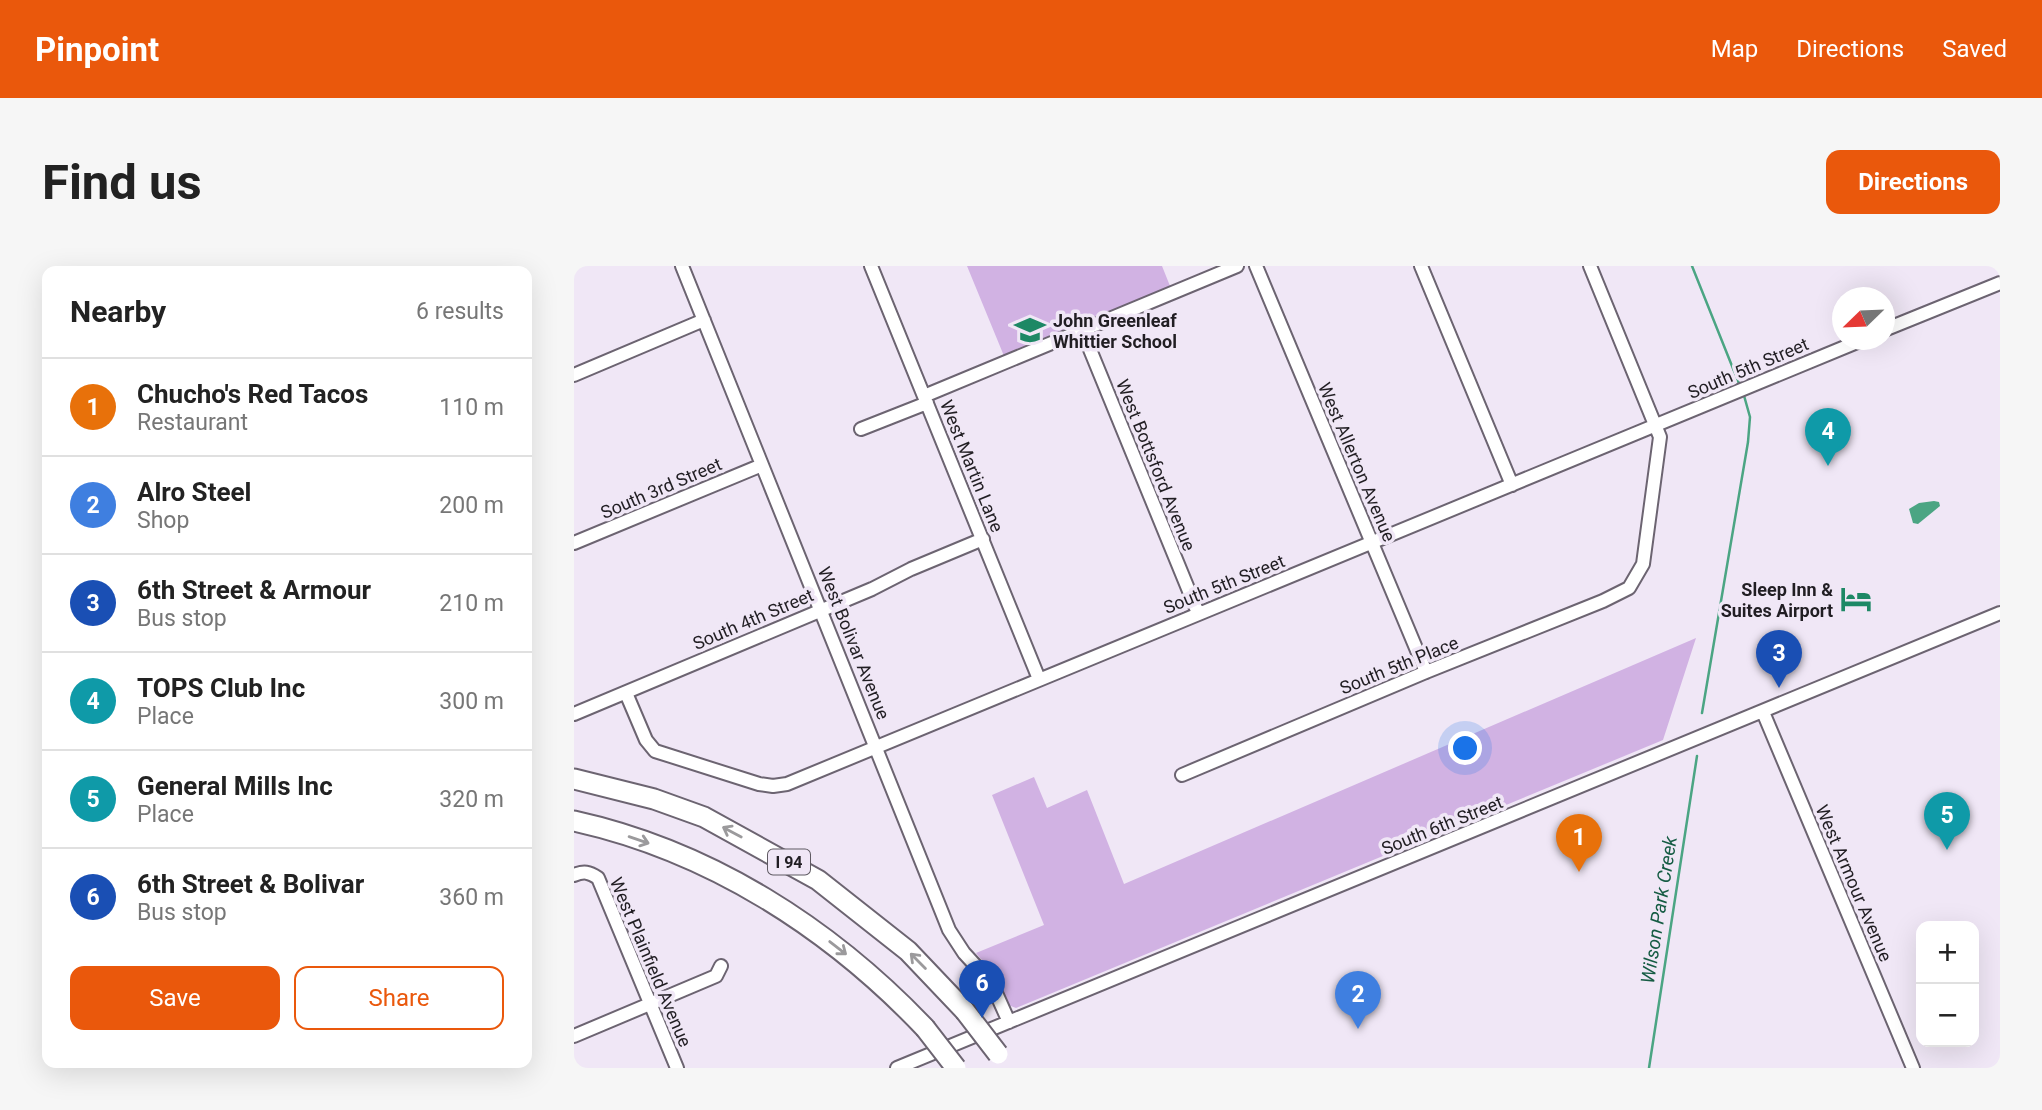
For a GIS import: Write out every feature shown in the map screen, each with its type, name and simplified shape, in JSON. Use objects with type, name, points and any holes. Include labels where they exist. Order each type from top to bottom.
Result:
[{"type":"highway","name":"I 94","points":[[574,779],[654,799],[704,817],[818,880],[908,951],[965,1011],[1002,1061]]},
{"type":"highway","name":"I 94","points":[[574,821],[604,828],[697,862],[743,885],[808,924],[894,995],[925,1028],[956,1068]]},
{"type":"street","name":"West Bolivar Avenue","points":[[682,266],[949,930],[964,953],[987,978],[1009,1022]]},
{"type":"street","name":"West Martin Lane","points":[[871,266],[1039,679]]},
{"type":"street","points":[[861,429],[1082,330],[1237,266]]},
{"type":"street","name":"West Allerton Avenue","points":[[1256,266],[1426,672]]},
{"type":"street","points":[[1421,266],[1512,485]]},
{"type":"street","points":[[1590,266],[1656,425]]},
{"type":"street","points":[[1895,326],[2000,283]]},
{"type":"street","points":[[574,375],[704,320]]},
{"type":"street","name":"West Bottsford Avenue","points":[[1082,330],[1198,613]]},
{"type":"street","name":"South 5th Street","points":[[626,692],[646,740],[655,751],[759,783],[773,786],[786,784],[1837,350]]},
{"type":"street","name":"South 5th Place","points":[[1182,775],[1629,588],[1643,564],[1660,437],[1656,425]]},
{"type":"street","name":"South 3rd Street","points":[[574,543],[762,465]]},
{"type":"street","name":"South 4th Street","points":[[574,714],[983,539]]},
{"type":"street","name":"South 6th Street","points":[[897,1068],[2000,613]]},
{"type":"street","name":"West Armour Avenue","points":[[1763,712],[1913,1068]]},
{"type":"street","name":"West Plainfield Avenue","points":[[574,875],[582,871],[590,872],[598,878],[677,1068]]},
{"type":"street","points":[[574,1037],[716,976],[721,966]]},
{"type":"shaded area","name":"John Greenleaf Whittier School","points":[[967,266],[1162,266],[1170,286],[1004,356]]},
{"type":"shaded area","points":[[1939,502],[1940,506],[1918,524],[1913,523],[1909,509],[1919,503]]},
{"type":"shaded area","points":[[1696,638],[1663,740],[1016,1008],[1008,1005],[995,976],[976,953],[1044,925],[992,795],[1034,777],[1047,808],[1087,790],[1124,884]]},
{"type":"waterway","name":"Wilson Park Creek","points":[[1692,266],[1740,386]]},
{"type":"waterway","name":"Wilson Park Creek","points":[[1702,713],[1748,442],[1750,417],[1743,392]]},
{"type":"waterway","name":"Wilson Park Creek","points":[[1649,1068],[1697,756]]},
{"type":"place","name":"John Greenleaf Whittier School","points":[[1030,330]]},
{"type":"place","name":"TOPS Club Inc","points":[[1828,466]]},
{"type":"place","name":"Sleep Inn & Suites Airport","points":[[1856,599]]},
{"type":"place","name":"6th Street & Armour","points":[[1779,688]]},
{"type":"place","name":"General Mills Inc","points":[[1947,850]]},
{"type":"place","name":"Chucho's Red Tacos","points":[[1579,872]]},
{"type":"place","name":"6th Street & Bolivar","points":[[982,1018]]},
{"type":"place","name":"Alro Steel","points":[[1358,1029]]}]
